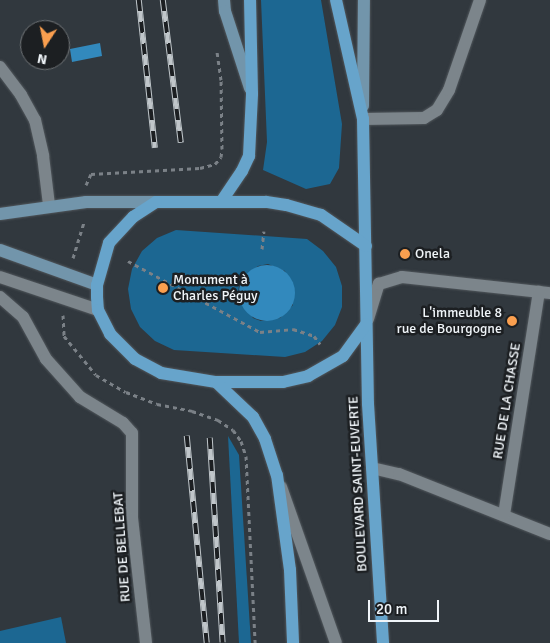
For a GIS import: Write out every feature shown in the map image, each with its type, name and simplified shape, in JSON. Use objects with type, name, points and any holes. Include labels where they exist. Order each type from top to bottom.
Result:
[{"type":"main road","points":[[224,0],[225,11],[252,94]]},
{"type":"main road","points":[[221,202],[242,171],[249,156],[252,94],[250,0]]},
{"type":"main road","name":"BOULEVARD SAINT-EUVERTE","points":[[336,0],[363,118],[366,324],[372,468],[383,643]]},
{"type":"main road","points":[[363,118],[364,0]]},
{"type":"main road","points":[[0,214],[49,205],[86,202],[266,202],[301,208],[320,215],[366,246]]},
{"type":"main road","points":[[156,202],[133,217],[109,243],[97,285],[98,310],[110,334],[135,359],[161,373],[216,382],[283,382],[308,376],[343,356],[366,324]]},
{"type":"main road","points":[[0,250],[97,285]]},
{"type":"main road","points":[[216,382],[253,417],[265,439],[277,475],[290,570],[293,643]]},
{"type":"street","points":[[363,118],[424,118],[437,110],[449,90],[480,0]]},
{"type":"street","points":[[0,68],[21,95],[36,120],[49,205]]},
{"type":"street","points":[[0,277],[98,310]]},
{"type":"street","points":[[366,324],[380,284],[402,277],[544,292]]},
{"type":"street","name":"RUE DE LA CHASSE","points":[[504,515],[544,292]]},
{"type":"street","name":"RUE DE BELLEBAT","points":[[0,297],[24,317],[46,359],[80,397],[123,423],[132,433],[132,518],[146,643]]},
{"type":"street","points":[[372,468],[400,474],[550,534]]},
{"type":"street","points":[[277,475],[336,643]]},
{"type":"path","points":[[84,189],[91,174],[200,168],[214,164],[220,157],[222,149],[221,80],[216,47]]},
{"type":"path","points":[[73,257],[87,214]]},
{"type":"path","points":[[262,249],[264,231]]},
{"type":"path","points":[[128,261],[260,332],[293,329],[314,336],[320,344]]},
{"type":"path","points":[[64,310],[62,326],[64,336],[96,375],[126,392],[157,404],[192,411],[218,420],[233,430],[241,441],[246,456],[255,643]]},
{"type":"shaded area","points":[[261,0],[321,0],[342,124],[339,168],[330,184],[306,189],[263,170],[267,142]]},
{"type":"shaded area","points":[[100,43],[102,56],[72,62],[70,49]]},
{"type":"shaded area","points":[[176,230],[307,239],[323,251],[336,267],[342,286],[342,307],[335,325],[322,341],[305,352],[285,357],[174,350],[155,341],[140,327],[131,309],[128,289],[132,269],[142,251],[157,238]],"holes":[[[268,264],[285,271],[293,305],[280,318],[261,321],[253,318],[238,294],[239,285],[243,277],[258,266]]]},
{"type":"shaded area","points":[[261,265],[273,265],[283,269],[291,277],[295,293],[291,309],[283,317],[273,321],[261,321],[251,317],[243,309],[239,299],[239,287],[243,277],[251,269]]},
{"type":"shaded area","points":[[228,436],[239,455],[251,643],[239,643]]},
{"type":"shaded area","points":[[61,617],[66,643],[0,643],[0,631]]},
{"type":"railway","points":[[139,0],[155,148]]},
{"type":"railway","points":[[163,0],[181,143]]},
{"type":"railway","points":[[187,436],[207,643]]},
{"type":"railway","points":[[210,438],[223,643]]},
{"type":"place","name":"Onela","points":[[405,254]]},
{"type":"place","name":"Monument à Charles Péguy","points":[[163,288]]},
{"type":"place","name":"L'immeuble 8 rue de Bourgogne","points":[[512,321]]}]
